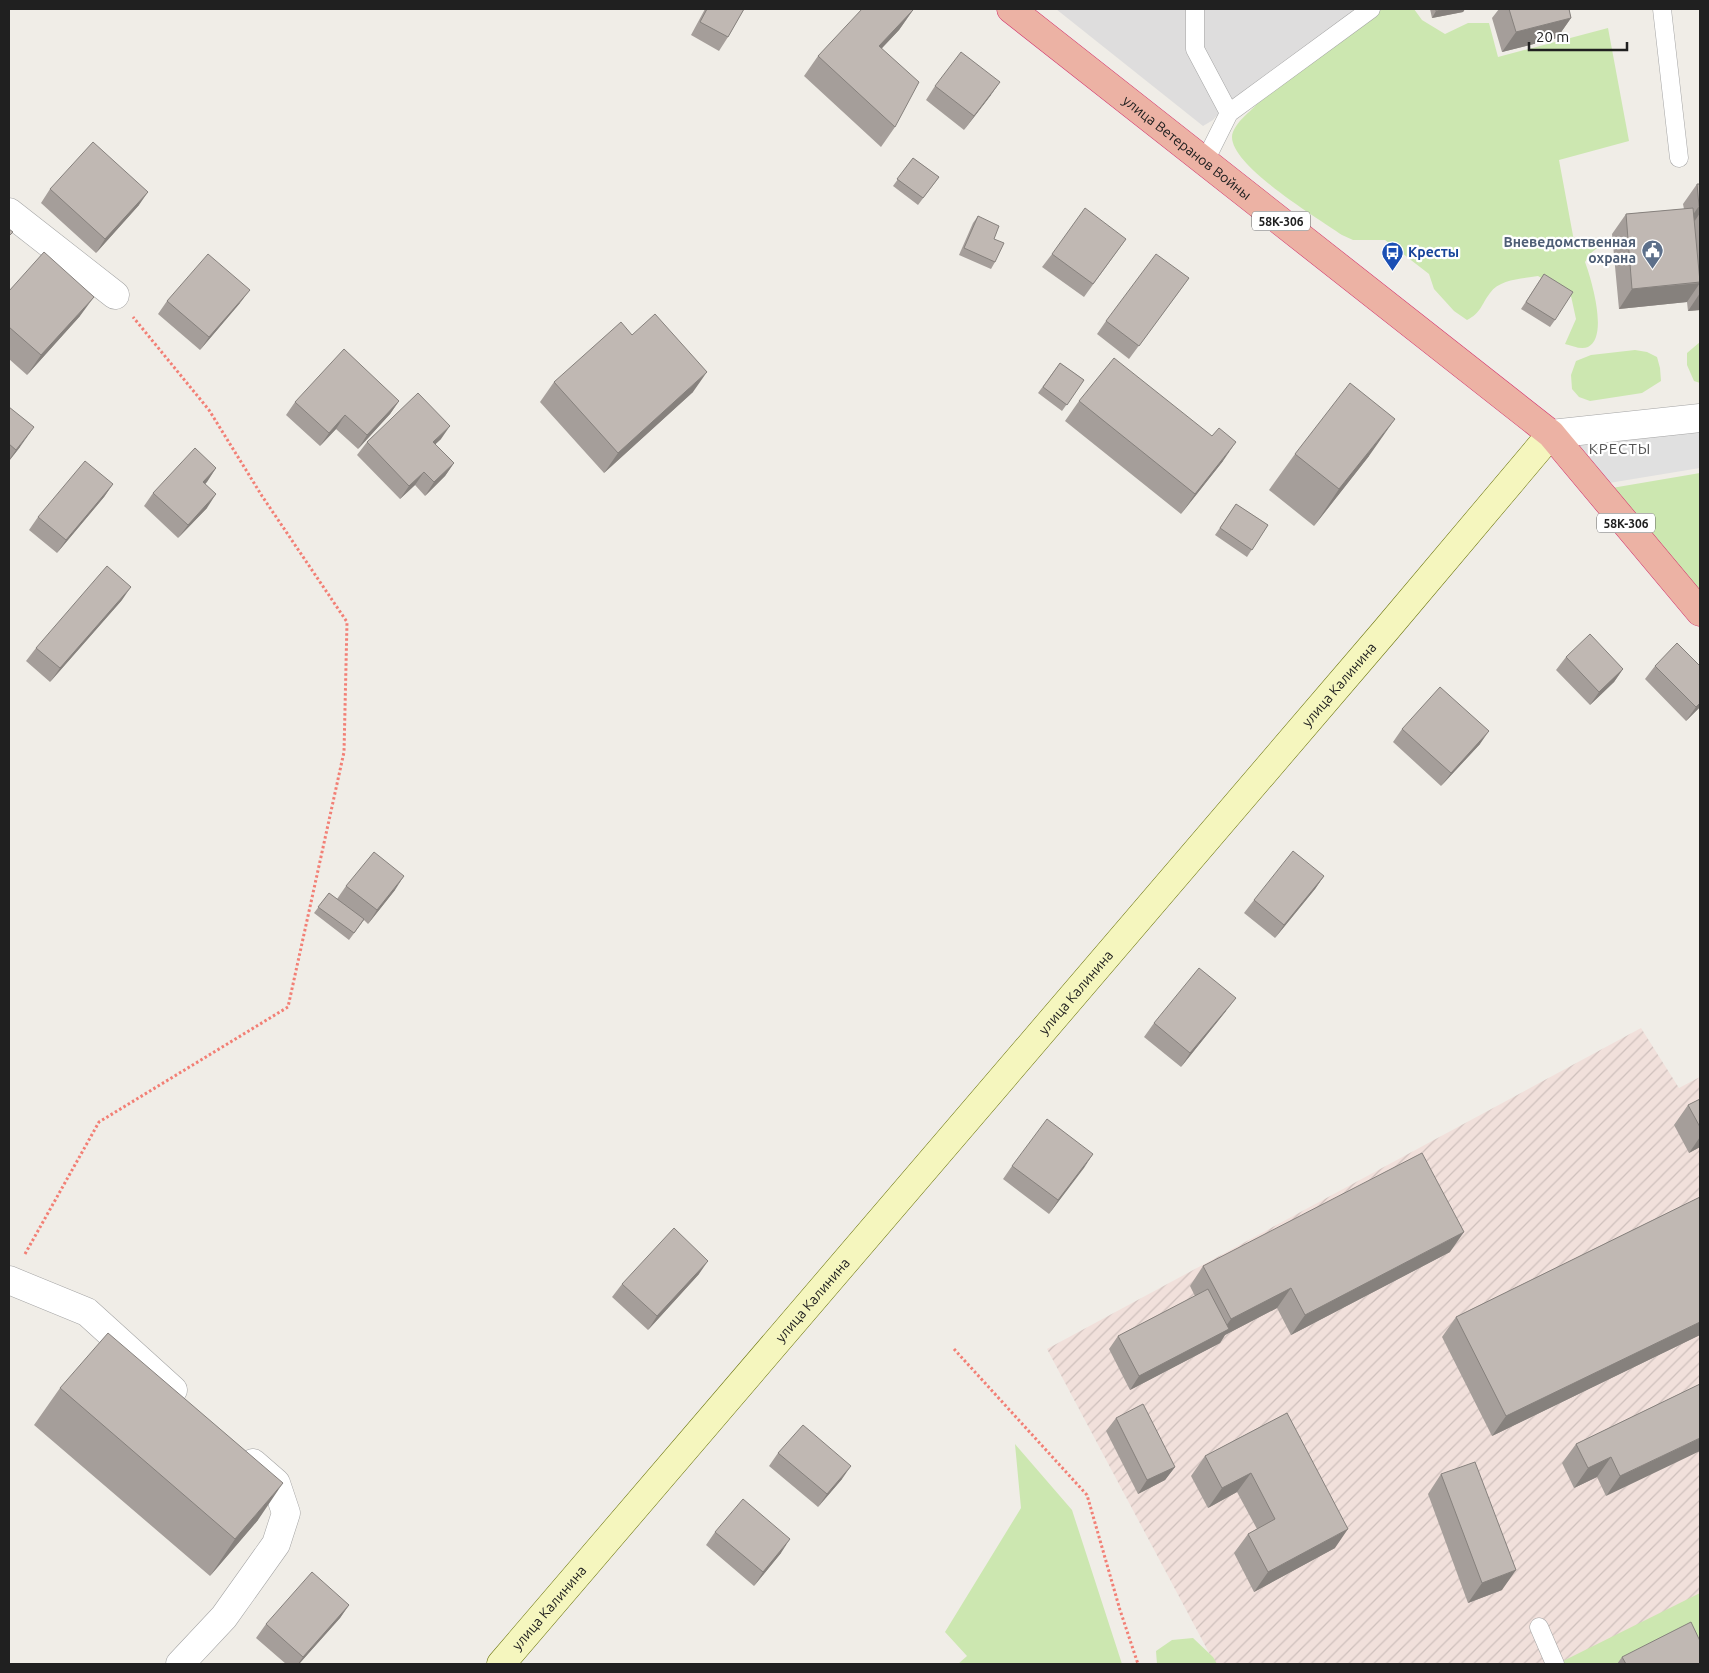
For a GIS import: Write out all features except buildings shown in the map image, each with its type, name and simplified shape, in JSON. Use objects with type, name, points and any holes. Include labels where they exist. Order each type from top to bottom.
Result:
[{"type":"highway","name":"улица Ветеранов Войны","points":[[1011,9],[1551,434]]},
{"type":"highway","name":"58К-306","points":[[1551,434],[1700,612]]},
{"type":"main road","name":"улица Калинина","points":[[501,1664],[1372,646],[1551,434]]},
{"type":"street","points":[[9,212],[115,295]]},
{"type":"street","points":[[1551,434],[1700,418]]},
{"type":"street","points":[[9,1281],[87,1312],[189,1404]]},
{"type":"street","points":[[180,1664],[224,1617],[276,1544],[286,1513],[276,1484],[232,1444]]},
{"type":"lane","points":[[1195,9],[1195,49],[1229,113]]},
{"type":"lane","points":[[1205,162],[1229,113],[1371,9]]},
{"type":"lane","points":[[1662,9],[1679,158]]},
{"type":"lane","points":[[1539,1627],[1555,1664]]},
{"type":"path","points":[[9,1281],[99,1122],[288,1007],[344,752],[346,622],[262,496],[209,410],[115,295]]},
{"type":"path","points":[[954,1349],[1087,1495],[1120,1610],[1138,1664]]},
{"type":"shaded area","points":[[1056,9],[1361,9],[1228,103],[1213,120],[1203,126]]},
{"type":"shaded area","points":[[1700,424],[1700,468],[1603,484],[1566,440]]},
{"type":"shaded area","points":[[1641,1028],[1679,1088],[1700,1077],[1700,1664],[1215,1664],[1047,1349]]},
{"type":"green space","points":[[1382,9],[1414,9],[1422,20],[1445,34],[1468,23],[1489,23],[1498,57],[1608,28],[1629,141],[1559,160],[1574,241],[1608,239],[1591,253],[1585,262],[1594,293],[1598,320],[1594,341],[1588,347],[1580,348],[1565,344],[1576,319],[1571,296],[1538,276],[1512,280],[1494,288],[1478,312],[1467,320],[1454,311],[1434,289],[1429,274],[1385,240],[1353,240],[1342,235],[1260,177],[1246,163],[1236,149],[1232,137],[1233,132],[1238,123],[1257,104]]},
{"type":"green space","points":[[1700,342],[1700,383],[1694,381],[1687,365],[1687,353]]},
{"type":"green space","points":[[1635,350],[1647,352],[1657,357],[1661,381],[1642,393],[1590,401],[1579,397],[1572,389],[1571,375],[1576,361],[1591,355]]},
{"type":"green space","points":[[1700,473],[1700,601],[1606,489]]},
{"type":"green space","points":[[1015,1444],[1072,1510],[1122,1664],[958,1664],[967,1656],[945,1632],[1021,1508]]},
{"type":"green space","points":[[1700,1593],[1700,1664],[1562,1664],[1561,1662]]},
{"type":"green space","points":[[1193,1638],[1213,1657],[1217,1664],[1157,1664],[1156,1651],[1172,1640]]},
{"type":"place","name":"Вневедомственная охрана","points":[[1652,269]]},
{"type":"place","name":"Кресты","points":[[1392,271]]},
{"type":"district","name":"КРЕСТЫ","points":[[1620,448]]}]
